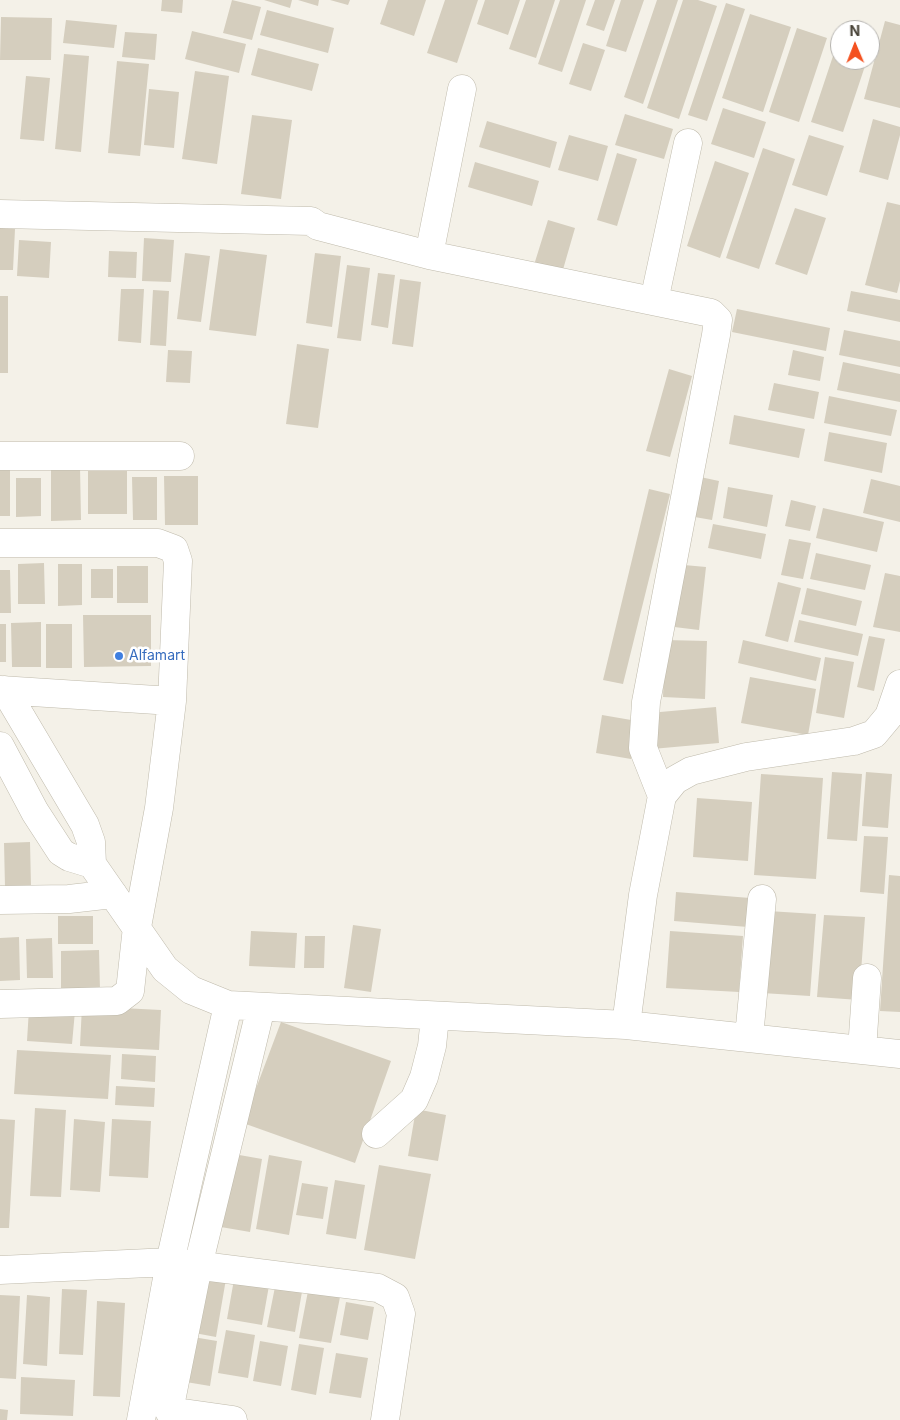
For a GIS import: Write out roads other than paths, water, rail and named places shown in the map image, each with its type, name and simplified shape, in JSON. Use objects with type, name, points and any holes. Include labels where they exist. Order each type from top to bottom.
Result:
[{"type":"street","points":[[429,255],[462,89]]},
{"type":"street","points":[[654,301],[688,143]]},
{"type":"street","points":[[0,214],[311,221],[318,226],[429,255],[711,313],[718,320],[646,702],[643,748],[662,796]]},
{"type":"street","points":[[0,456],[180,456]]},
{"type":"street","points":[[0,543],[158,543],[174,549],[178,561],[172,701],[159,808],[137,927],[130,991],[117,1001],[0,1004]]},
{"type":"street","points":[[626,1025],[643,895],[662,796],[675,780],[691,771],[746,757],[854,741],[874,734],[890,716],[900,684]]},
{"type":"street","points":[[172,701],[3,690],[11,718],[67,794],[89,833],[92,864],[165,969],[190,990],[228,1005],[435,1017],[626,1025],[900,1054]]},
{"type":"street","points":[[0,746],[35,812],[61,852],[69,857],[92,864]]},
{"type":"street","points":[[35,812],[67,794]]},
{"type":"street","points":[[0,900],[69,899],[113,894]]},
{"type":"street","points":[[749,1037],[762,898]]},
{"type":"street","points":[[862,1050],[867,978]]},
{"type":"street","points":[[141,1420],[170,1262],[228,1005]]},
{"type":"street","points":[[233,1420],[168,1416],[198,1266],[261,1007]]},
{"type":"street","points":[[376,1134],[414,1100],[424,1077],[432,1046],[435,1017]]},
{"type":"street","points":[[0,1270],[170,1262],[378,1288],[395,1297],[401,1314],[385,1420]]},
{"type":"place","name":"Alfamart","points":[[119,656]]}]
